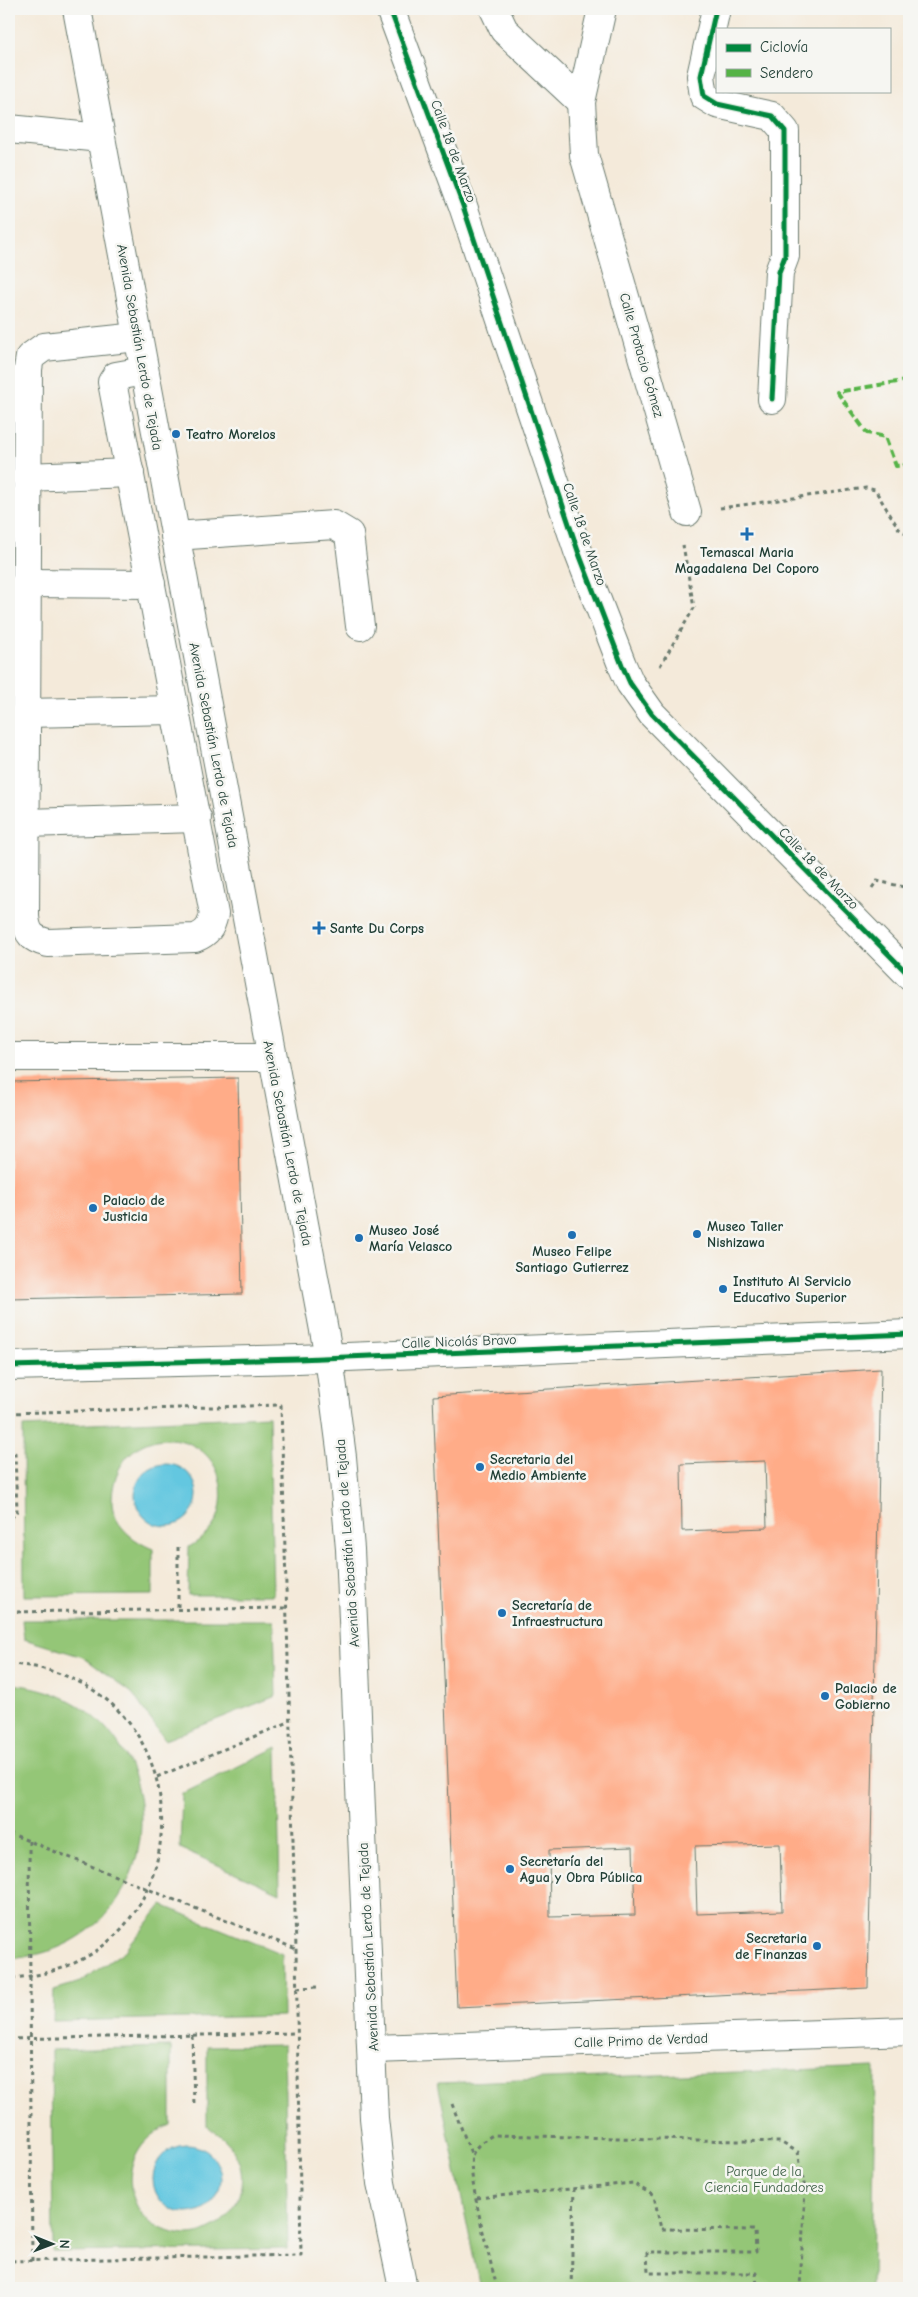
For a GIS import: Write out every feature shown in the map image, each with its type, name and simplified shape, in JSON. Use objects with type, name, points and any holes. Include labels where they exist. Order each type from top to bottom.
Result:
[{"type":"street","name":"Avenida Sebastián Lerdo de Tejada","points":[[77,9],[329,1357],[342,1457],[350,1548],[373,2049],[374,2118],[381,2183],[404,2288]]},
{"type":"street","name":"Calle 18 de Marzo","points":[[390,9],[463,206],[578,551],[622,665],[641,699],[652,714],[909,975]]},
{"type":"street","points":[[494,9],[504,30],[581,102]]},
{"type":"street","name":"Calle Protacio Gómez","points":[[602,9],[581,102],[584,156],[687,512]]},
{"type":"street","points":[[715,12],[701,76],[704,96],[717,104],[772,116],[785,131],[785,256],[779,272],[772,399]]},
{"type":"street","points":[[9,129],[101,138]]},
{"type":"street","points":[[138,337],[44,347],[30,357],[25,583],[26,930],[34,940],[58,943],[195,938],[211,928],[214,914],[112,382],[116,376],[144,371]]},
{"type":"street","points":[[26,478],[130,472]]},
{"type":"street","points":[[175,536],[334,525],[350,534],[360,626]]},
{"type":"street","points":[[25,583],[151,584]]},
{"type":"street","points":[[26,713],[175,710]]},
{"type":"street","points":[[26,823],[197,818]]},
{"type":"street","points":[[9,1057],[272,1057]]},
{"type":"street","name":"Calle Nicolás Bravo","points":[[9,1366],[329,1357],[909,1334]]},
{"type":"street","name":"Calle Primo de Verdad","points":[[373,2049],[909,2031]]},
{"type":"path","points":[[641,699],[694,608],[683,555],[682,533],[687,512],[866,488],[875,490],[899,529],[909,535]]},
{"type":"path","points":[[9,1413],[281,1405],[285,1608],[297,1988],[301,2255],[9,2261]]},
{"type":"path","points":[[9,1447],[14,1454],[17,1511],[9,1521]]},
{"type":"path","points":[[178,1547],[178,1610]]},
{"type":"path","points":[[9,1612],[285,1608]]},
{"type":"path","points":[[9,1664],[31,1665],[59,1672],[86,1685],[110,1702],[130,1724],[146,1749],[157,1777],[162,1805],[162,1834],[157,1862],[148,1889],[132,1915],[87,1956],[59,1969],[29,1977],[9,1978]]},
{"type":"path","points":[[157,1777],[289,1722]]},
{"type":"path","points":[[9,1833],[296,1949]]},
{"type":"path","points":[[29,1841],[32,2261]]},
{"type":"path","points":[[297,1988],[317,1987]]},
{"type":"path","points":[[9,2039],[297,2033]]},
{"type":"path","points":[[192,2035],[194,2105]]},
{"type":"path","points":[[452,2104],[472,2156],[472,2176],[497,2288]]},
{"type":"path","points":[[472,2156],[478,2145],[493,2134],[780,2142],[798,2152],[805,2189],[800,2288]]},
{"type":"path","points":[[477,2198],[633,2182],[654,2196],[661,2229],[756,2230],[756,2252],[648,2252],[648,2273],[756,2273],[757,2288]]},
{"type":"path","points":[[571,2288],[574,2188]]},
{"type":"green space","points":[[269,1416],[273,1595],[188,1595],[189,1547],[211,1529],[218,1517],[221,1503],[219,1477],[208,1457],[192,1445],[171,1439],[151,1441],[132,1452],[118,1471],[112,1499],[115,1516],[119,1524],[131,1536],[153,1549],[153,1595],[24,1596],[23,1427]]},
{"type":"green space","points":[[22,1620],[274,1620],[276,1696],[165,1740],[132,1693],[83,1657],[24,1639]]},
{"type":"green space","points":[[9,1684],[67,1699],[108,1730],[133,1773],[141,1821],[133,1869],[108,1912],[67,1944],[9,1959]]},
{"type":"green space","points":[[277,1747],[280,1893],[180,1848],[182,1794]]},
{"type":"green space","points":[[162,1905],[282,1954],[283,2016],[53,2021],[54,1990],[80,1982],[126,1950]]},
{"type":"green space","points":[[284,2045],[288,2249],[53,2252],[51,2050],[171,2047],[171,2125],[156,2132],[140,2149],[131,2171],[132,2191],[139,2210],[148,2220],[174,2233],[198,2234],[218,2225],[233,2209],[241,2188],[240,2166],[229,2145],[207,2127],[207,2046]]},
{"type":"green space","name":"Parque de la Ciencia Fundadores","points":[[875,2067],[872,2288],[480,2288],[438,2083]]},
{"type":"water","points":[[160,1464],[172,1464],[188,1473],[195,1483],[197,1495],[195,1507],[188,1517],[172,1526],[160,1526],[149,1521],[140,1512],[135,1501],[135,1489],[140,1478],[149,1469]]},
{"type":"water","points":[[180,2145],[194,2145],[206,2150],[216,2160],[221,2172],[221,2186],[216,2198],[206,2208],[194,2213],[180,2213],[168,2208],[158,2198],[153,2186],[153,2172],[158,2160],[168,2150]]},
{"type":"building","name":"Palacio de Justicia","points":[[238,1078],[242,1294],[9,1299],[9,1082]]},
{"type":"building","name":"Palacio de Gobierno","points":[[881,1369],[868,1988],[457,2007],[433,1396]],"holes":[[[765,1461],[767,1528],[682,1531],[681,1464]],[[780,1844],[782,1911],[697,1914],[695,1846]],[[633,1847],[635,1915],[550,1917],[549,1850]]]},
{"type":"marked path","points":[[909,380],[837,392],[867,433],[885,437],[896,466],[909,465]]},
{"type":"cycle path","points":[[390,9],[463,206],[578,551],[630,683],[652,714],[909,975]]},
{"type":"cycle path","points":[[716,9],[701,76],[704,96],[717,104],[772,116],[785,131],[785,256],[779,272],[772,399]]},
{"type":"cycle path","points":[[9,1366],[298,1359],[909,1334]]},
{"type":"place","name":"Teatro Morelos","points":[[176,434]]},
{"type":"place","name":"Temascal Maria Magadalena Del Coporo","points":[[747,534]]},
{"type":"place","name":"Sante Du Corps","points":[[319,928]]},
{"type":"place","name":"Palacio de Justicia","points":[[93,1208]]},
{"type":"place","name":"Museo Taller Nishizawa","points":[[697,1234]]},
{"type":"place","name":"Museo Felipe Santiago Gutierrez","points":[[572,1235]]},
{"type":"place","name":"Museo José María Velasco","points":[[359,1238]]},
{"type":"place","name":"Instituto Al Servicio Educativo Superior","points":[[723,1289]]},
{"type":"place","name":"Secretaria del Medio Ambiente","points":[[480,1467]]},
{"type":"place","name":"Secretaría de Infraestructura","points":[[502,1613]]},
{"type":"place","name":"Palacio de Gobierno","points":[[825,1696]]},
{"type":"place","name":"Secretaría del Agua y Obra Pública","points":[[510,1869]]},
{"type":"place","name":"Secretaria de Finanzas","points":[[817,1946]]}]
